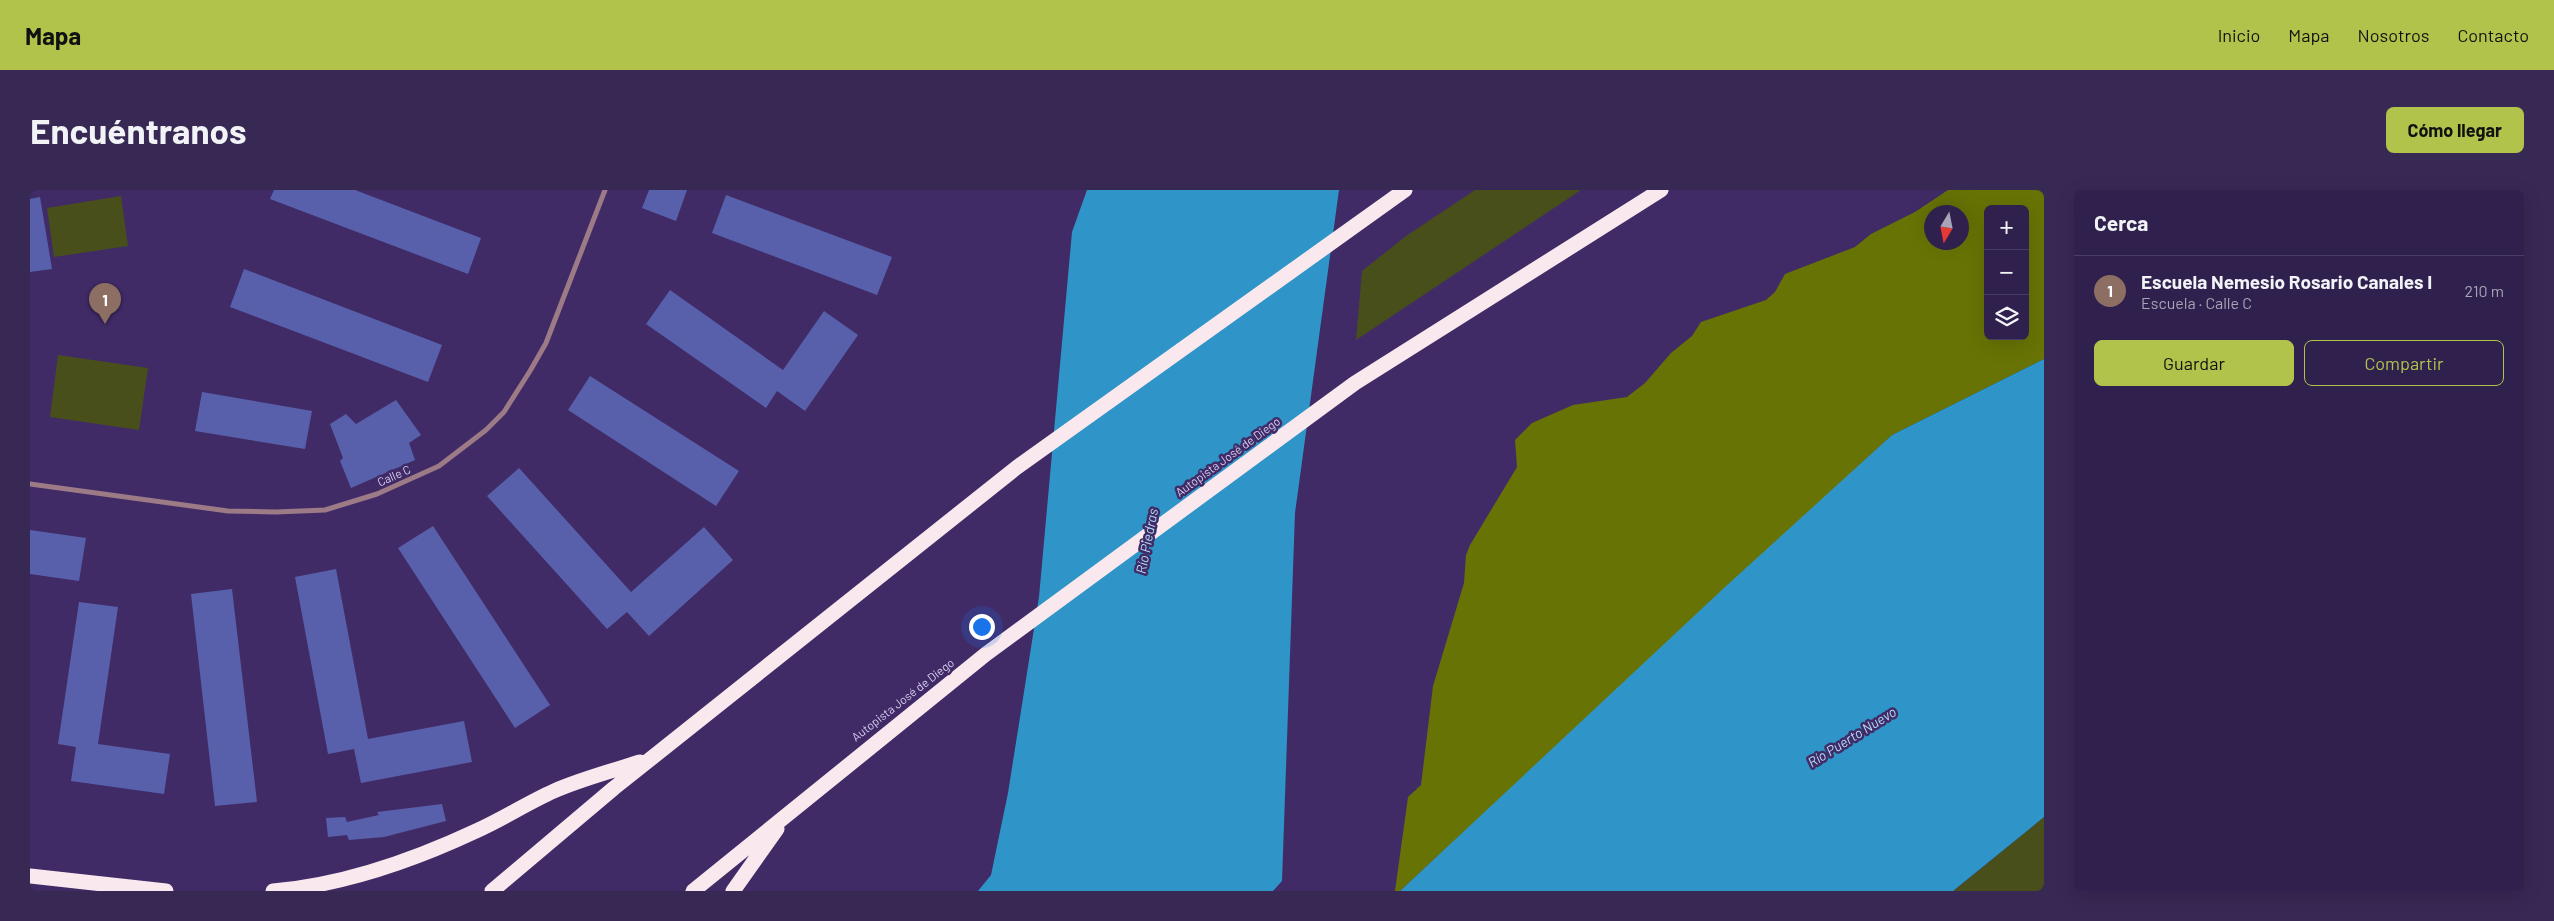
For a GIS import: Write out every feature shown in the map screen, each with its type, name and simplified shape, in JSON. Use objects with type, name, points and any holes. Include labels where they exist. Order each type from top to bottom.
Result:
[{"type":"highway","points":[[492,891],[651,758],[1016,468],[1405,190]]},
{"type":"highway","name":"Autopista José de Diego","points":[[694,891],[790,811],[986,654],[1355,382],[1661,190]]},
{"type":"highway","points":[[273,891],[299,889],[354,877],[416,856],[476,831],[555,791],[651,758]]},
{"type":"highway","points":[[733,891],[790,811]]},
{"type":"highway","points":[[30,876],[166,891]]},
{"type":"street","name":"Calle C","points":[[30,484],[228,510],[276,512],[325,510],[377,494],[439,466],[486,430],[504,412],[530,371],[546,343],[605,190]]},
{"type":"green space","points":[[1475,190],[1581,190],[1356,340],[1362,271],[1406,236]]},
{"type":"green space","points":[[1948,190],[2044,190],[2044,359],[1892,435],[1400,891],[1395,891],[1408,797],[1421,785],[1433,686],[1464,583],[1466,555],[1470,545],[1517,467],[1515,440],[1532,423],[1573,405],[1627,397],[1645,383],[1671,353],[1692,336],[1701,322],[1766,300],[1775,292],[1785,274],[1855,247],[1871,234],[1924,206],[1924,250],[1969,250],[1969,205],[1926,205]]},
{"type":"green space","points":[[121,196],[128,246],[54,257],[47,208]]},
{"type":"green space","points":[[58,355],[148,368],[139,430],[50,417]]},
{"type":"green space","points":[[2044,817],[2044,891],[1953,891]]},
{"type":"water","name":"Río Piedras","points":[[1087,190],[1339,190],[1295,513],[1282,881],[1273,891],[978,891],[991,875],[1008,793],[1039,597],[1072,232]]},
{"type":"water","name":"Río Puerto Nuevo","points":[[2044,359],[2044,817],[1953,891],[1400,891],[1725,587],[1892,435]]},
{"type":"building","points":[[274,190],[355,190],[481,238],[468,274],[270,199]]},
{"type":"building","points":[[649,190],[687,190],[676,221],[642,208]]},
{"type":"building","points":[[726,195],[892,257],[877,295],[712,233]]},
{"type":"building","points":[[40,197],[52,269],[30,272],[30,199]]},
{"type":"building","points":[[244,269],[442,345],[428,382],[230,307]]},
{"type":"building","points":[[670,290],[783,370],[824,311],[858,335],[805,411],[777,391],[766,408],[646,324]]},
{"type":"building","points":[[590,376],[739,471],[716,506],[568,410]]},
{"type":"building","points":[[202,392],[312,411],[305,449],[195,431]]},
{"type":"building","points":[[396,400],[421,435],[409,443],[415,460],[351,488],[340,461],[343,458],[330,424],[346,414],[356,424]]},
{"type":"building","points":[[519,468],[631,592],[704,527],[733,560],[649,636],[627,612],[607,629],[487,496]]},
{"type":"building","points":[[433,526],[550,705],[515,728],[398,548]]},
{"type":"building","points":[[30,530],[86,538],[79,581],[30,574]]},
{"type":"building","points":[[336,569],[368,739],[464,721],[472,762],[361,783],[354,749],[328,754],[295,577]]},
{"type":"building","points":[[232,589],[257,802],[215,806],[191,594]]},
{"type":"building","points":[[79,602],[118,607],[98,744],[170,754],[164,794],[71,781],[76,747],[58,744]]},
{"type":"building","points":[[442,804],[446,821],[384,837],[349,840],[347,835],[328,837],[326,818],[345,817],[347,822],[379,815],[377,812]]},
{"type":"place","name":"Escuela Nemesio Rosario Canales I","points":[[105,324]]}]
